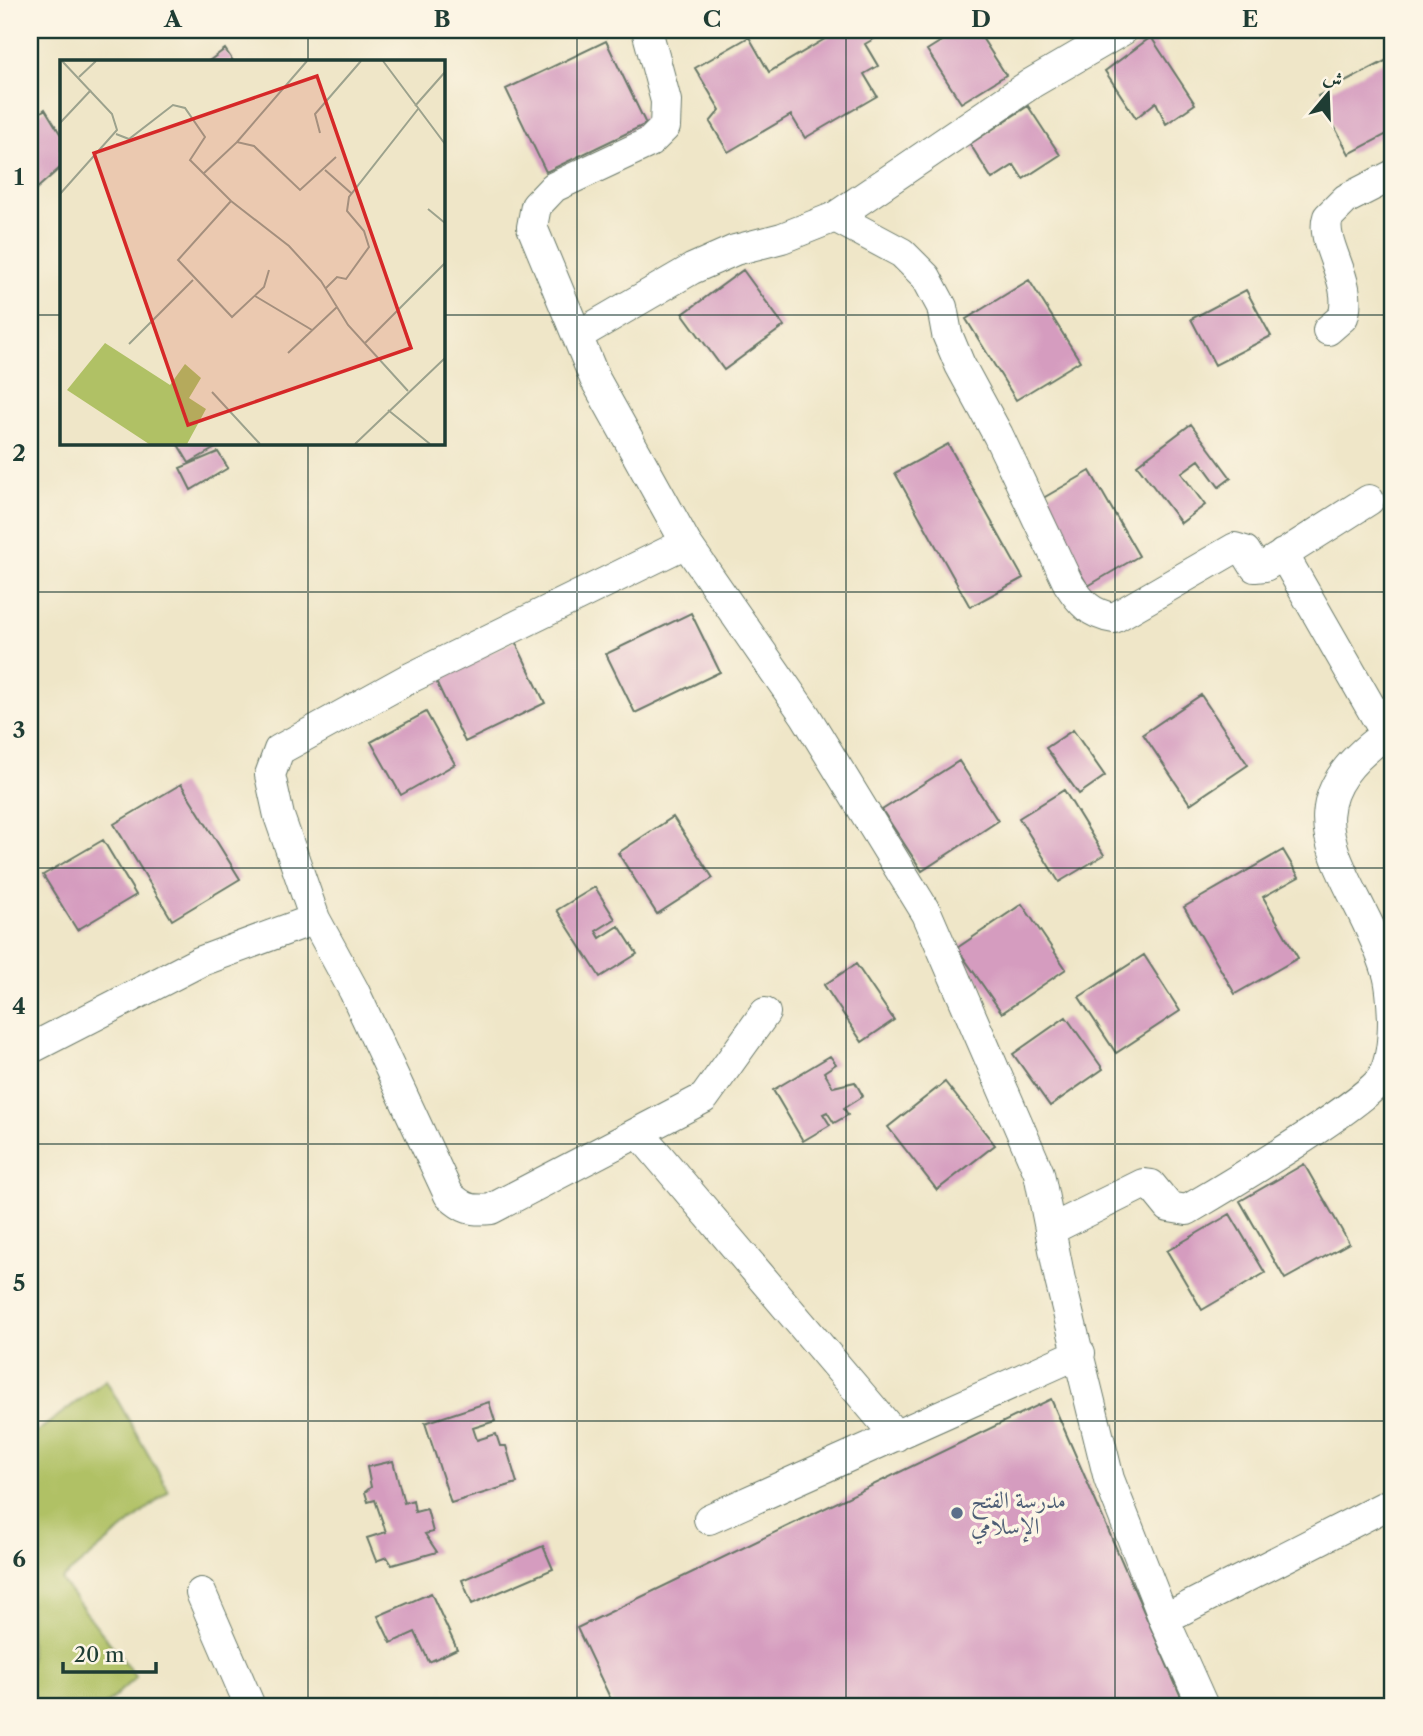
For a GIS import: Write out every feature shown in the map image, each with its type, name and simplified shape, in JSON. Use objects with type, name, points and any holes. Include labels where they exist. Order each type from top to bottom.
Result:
[{"type":"street","points":[[647,30],[666,101],[665,127],[650,142],[554,187],[536,206],[532,227],[595,379],[686,543],[805,715],[927,914],[1039,1173],[1109,1479],[1164,1619],[1203,1706]]},
{"type":"street","points":[[578,336],[692,269],[735,250],[782,237],[835,217],[1032,83],[1123,30]]},
{"type":"street","points":[[1328,330],[1343,317],[1346,291],[1327,229],[1328,217],[1346,200],[1393,175]]},
{"type":"street","points":[[835,217],[902,253],[926,278],[942,307],[947,334],[960,365],[998,435],[1068,583],[1088,609],[1098,615],[1114,618],[1236,548],[1245,551],[1253,565],[1259,568],[1368,500]]},
{"type":"street","points":[[686,543],[408,679],[279,750],[270,775],[279,816],[315,919],[354,991],[449,1195],[462,1207],[472,1211],[491,1209],[704,1098],[765,1013]]},
{"type":"street","points":[[1050,1230],[1143,1184],[1151,1185],[1169,1207],[1187,1210],[1357,1101],[1383,1076],[1393,1027],[1388,973],[1332,851],[1328,818],[1336,784],[1350,765],[1390,731],[1283,554]]},
{"type":"street","points":[[30,1049],[199,962],[315,919]]},
{"type":"street","points":[[639,1133],[896,1436]]},
{"type":"street","points":[[709,1520],[1080,1353]]},
{"type":"street","points":[[1164,1619],[1393,1502]]},
{"type":"street","points":[[201,1594],[250,1706]]},
{"type":"green space","points":[[106,1380],[169,1491],[61,1580],[136,1677],[104,1706],[30,1706],[30,1437]]},
{"type":"building","points":[[840,30],[889,30],[865,44],[878,66],[864,74],[877,96],[805,138],[791,115],[728,152],[710,122],[720,110],[695,68],[749,37],[769,72]]},
{"type":"building","points":[[959,30],[977,30],[1006,75],[961,103],[927,50]]},
{"type":"building","points":[[1151,37],[1195,104],[1166,124],[1156,102],[1136,118],[1105,71]]},
{"type":"building","points":[[606,41],[646,124],[546,172],[506,89]]},
{"type":"building","points":[[225,49],[232,60],[210,60]]},
{"type":"building","points":[[1393,57],[1393,131],[1349,154],[1318,96]]},
{"type":"building","points":[[1028,106],[1060,155],[1023,179],[1014,165],[992,179],[970,144]]},
{"type":"building","points":[[45,109],[60,133],[60,168],[34,191],[30,186],[30,121]]},
{"type":"building","points":[[743,270],[784,326],[724,370],[683,314]]},
{"type":"building","points":[[1029,280],[1080,361],[1016,400],[966,319]]},
{"type":"building","points":[[1246,290],[1271,336],[1215,365],[1191,319]]},
{"type":"building","points":[[1191,424],[1231,478],[1219,487],[1199,460],[1181,473],[1205,505],[1181,523],[1137,465]]},
{"type":"building","points":[[178,444],[222,444],[189,463]]},
{"type":"building","points":[[948,444],[1023,578],[970,607],[895,473]]},
{"type":"building","points":[[218,452],[228,468],[191,490],[180,468]]},
{"type":"building","points":[[1090,471],[1139,556],[1088,586],[1038,501]]},
{"type":"building","points":[[691,613],[720,672],[635,713],[606,654]]},
{"type":"building","points":[[515,641],[545,703],[465,742],[435,679]]},
{"type":"building","points":[[1201,695],[1248,765],[1190,804],[1143,734]]},
{"type":"building","points":[[426,712],[455,764],[401,795],[371,742]]},
{"type":"building","points":[[1073,730],[1105,776],[1079,794],[1046,748]]},
{"type":"building","points":[[959,761],[998,821],[922,871],[882,810]]},
{"type":"building","points":[[181,784],[240,879],[172,920],[114,824]]},
{"type":"building","points":[[1064,790],[1104,855],[1059,882],[1019,818]]},
{"type":"building","points":[[673,817],[713,878],[657,914],[618,853]]},
{"type":"building","points":[[103,840],[136,895],[77,930],[43,875]]},
{"type":"building","points":[[1283,850],[1299,877],[1263,897],[1298,958],[1235,994],[1184,907]]},
{"type":"building","points":[[595,887],[615,919],[596,931],[600,938],[619,926],[637,954],[600,977],[557,910]]},
{"type":"building","points":[[1022,904],[1066,969],[1002,1013],[957,948]]},
{"type":"building","points":[[1144,955],[1180,1011],[1116,1053],[1079,997]]},
{"type":"building","points":[[856,964],[894,1020],[862,1042],[824,985]]},
{"type":"building","points":[[1066,1017],[1103,1069],[1050,1106],[1013,1054]]},
{"type":"building","points":[[830,1056],[836,1064],[824,1072],[833,1087],[855,1082],[863,1096],[844,1108],[848,1115],[834,1123],[827,1112],[823,1114],[830,1125],[803,1141],[773,1090]]},
{"type":"building","points":[[945,1082],[995,1145],[937,1190],[888,1127]]},
{"type":"building","points":[[1304,1164],[1349,1243],[1285,1279],[1240,1201]]},
{"type":"building","points":[[1230,1214],[1265,1273],[1202,1310],[1167,1251]]},
{"type":"building","name":"مدرسة الفتح الإسلامي","points":[[1051,1399],[1185,1706],[614,1706],[577,1628]]},
{"type":"building","points":[[489,1402],[495,1421],[473,1428],[477,1440],[496,1434],[500,1446],[506,1446],[517,1483],[451,1503],[425,1423]]},
{"type":"building","points":[[393,1461],[404,1503],[413,1500],[415,1512],[427,1509],[433,1532],[425,1534],[437,1552],[392,1565],[387,1557],[376,1561],[367,1538],[386,1532],[375,1500],[368,1502],[365,1492],[371,1487],[367,1467]]},
{"type":"building","points":[[543,1546],[553,1569],[472,1604],[462,1580]]},
{"type":"building","points":[[431,1593],[457,1649],[429,1662],[415,1632],[391,1643],[378,1616]]},
{"type":"place","name":"مدرسة الفتح الإسلامي","points":[[957,1513]]}]
